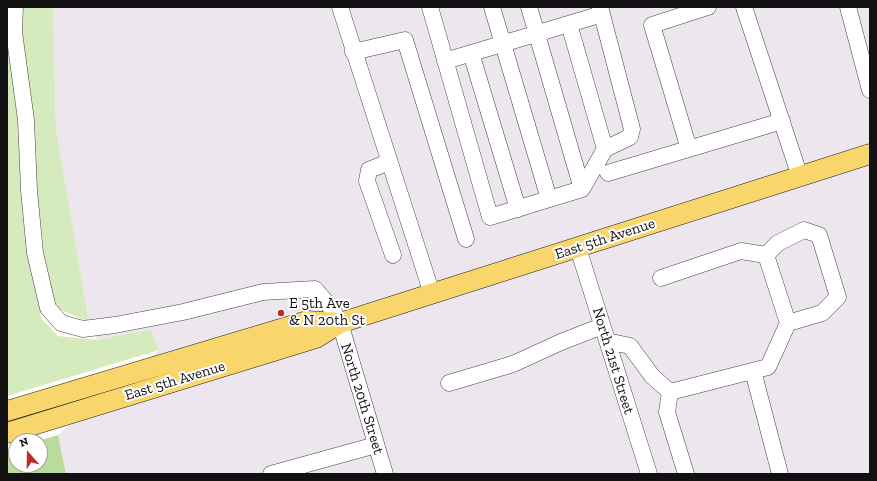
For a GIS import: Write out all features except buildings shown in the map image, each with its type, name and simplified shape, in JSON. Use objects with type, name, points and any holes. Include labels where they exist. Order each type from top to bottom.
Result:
[{"type":"main road","name":"East 5th Avenue","points":[[7,433],[316,338],[340,323],[870,154]]},
{"type":"main road","name":"East 5th Avenue","points":[[7,411],[307,321],[340,323]]},
{"type":"street","name":"North 20th Street","points":[[15,7],[14,32],[26,120],[29,190],[35,253],[48,308],[61,323],[83,329],[115,325],[183,312],[262,292],[316,289],[332,309],[340,323],[385,474]]},
{"type":"street","points":[[340,7],[353,52],[432,294]]},
{"type":"street","points":[[430,7],[445,60],[490,217],[582,189],[604,149],[630,137],[632,129],[601,11],[570,24],[445,60]]},
{"type":"street","points":[[492,7],[549,200]]},
{"type":"street","points":[[529,7],[582,189]]},
{"type":"street","points":[[688,149],[652,25],[708,7]]},
{"type":"street","points":[[744,7],[800,177]]},
{"type":"street","points":[[848,7],[870,90]]},
{"type":"street","points":[[570,24],[604,149]]},
{"type":"street","points":[[353,52],[405,40],[466,239]]},
{"type":"street","points":[[471,53],[518,209]]},
{"type":"street","points":[[608,173],[782,121]]},
{"type":"street","points":[[389,162],[369,170],[367,181],[392,256]]},
{"type":"street","points":[[661,278],[741,251],[766,254],[778,243],[804,230],[819,235],[838,297],[822,313],[788,323]]},
{"type":"street","name":"North 21st Street","points":[[578,248],[649,474]]},
{"type":"street","points":[[670,392],[768,367],[788,323],[766,254]]},
{"type":"street","points":[[448,383],[513,364],[561,342],[602,326]]},
{"type":"street","points":[[607,341],[630,346],[652,376],[670,392]]},
{"type":"street","points":[[753,371],[780,474]]},
{"type":"street","points":[[670,392],[667,412],[686,474]]},
{"type":"street","points":[[271,474],[376,445]]},
{"type":"shaded area","points":[[53,7],[870,7],[870,474],[66,474],[58,435],[159,350],[151,329],[97,340],[89,322],[56,128]]},
{"type":"green space","points":[[7,7],[53,7],[56,128],[89,322],[59,309],[50,292],[27,228],[41,318],[58,336],[97,340],[151,329],[159,350],[7,396]]},
{"type":"green space","points":[[58,435],[66,474],[7,474],[8,450],[8,473],[48,473],[48,438]]},
{"type":"place","name":"E 5th Ave & N 20th St","points":[[281,313]]}]
